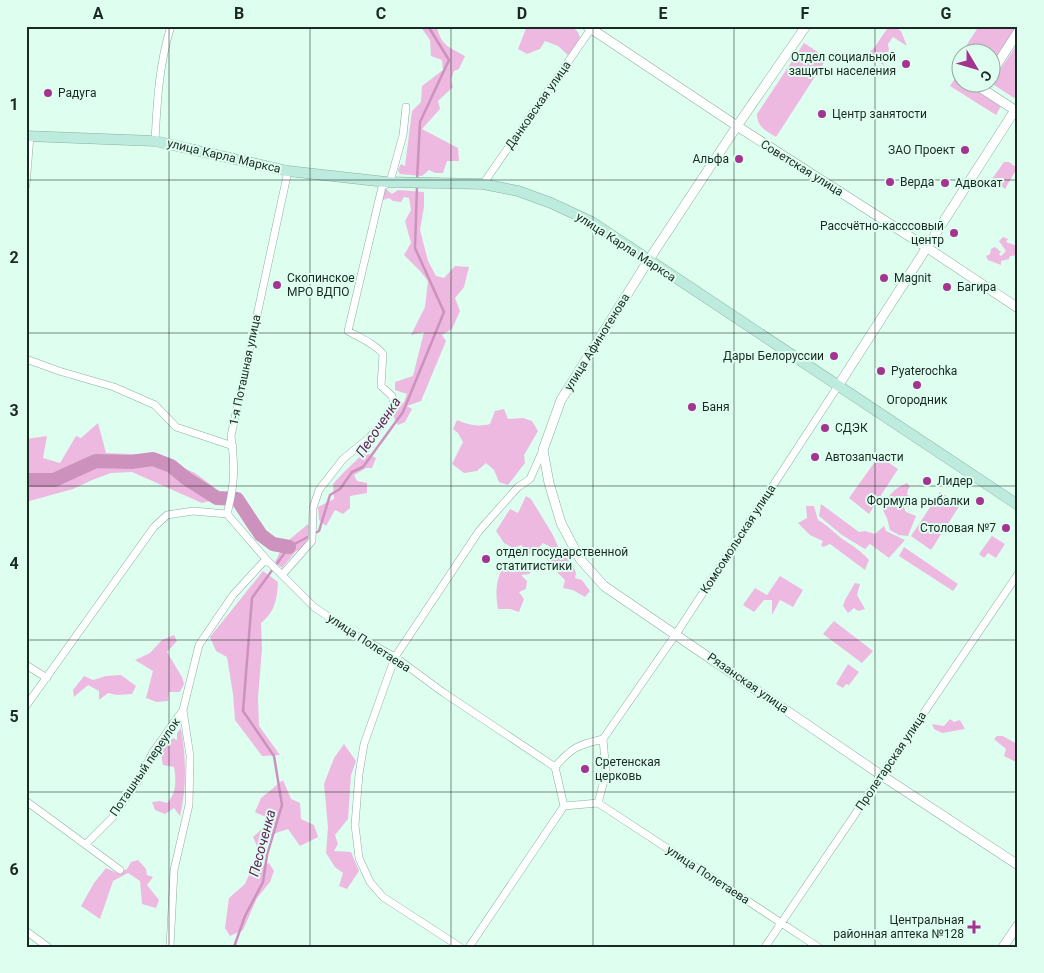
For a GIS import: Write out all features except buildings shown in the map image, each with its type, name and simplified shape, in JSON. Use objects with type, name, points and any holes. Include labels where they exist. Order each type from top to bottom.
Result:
[{"type":"main road","name":"улица Карла Маркса","points":[[28,136],[155,141],[288,171],[390,182],[483,184],[518,191],[551,202],[592,222],[1018,505]]},
{"type":"street","points":[[155,141],[158,85],[165,46],[171,26]]},
{"type":"street","name":"улица Афиногенова","points":[[460,947],[383,897],[370,882],[359,858],[355,826],[359,774],[363,751],[395,657],[479,531],[518,487],[530,479],[543,450],[561,400],[736,126],[806,26]]},
{"type":"street","name":"Советская улица","points":[[590,27],[736,126],[1018,308]]},
{"type":"street","name":"Данковская улица","points":[[483,184],[590,27]]},
{"type":"street","points":[[1002,57],[1018,32]]},
{"type":"street","points":[[987,92],[1016,111]]},
{"type":"street","points":[[282,575],[312,540],[313,508],[319,490],[343,459],[369,438],[385,420],[394,403],[392,396],[381,386],[383,354],[377,346],[364,341],[348,331],[382,187],[390,182],[404,135],[406,107]]},
{"type":"street","name":"Комсомольская улица","points":[[603,739],[676,634],[1016,111]]},
{"type":"street","points":[[26,185],[28,136]]},
{"type":"street","name":"1-я Поташная улица","points":[[228,514],[234,490],[235,462],[231,436],[288,171]]},
{"type":"street","points":[[26,359],[114,387],[155,405],[176,427],[233,446]]},
{"type":"street","name":"Рязанская улица","points":[[543,450],[549,483],[561,523],[580,559],[604,586],[881,776],[1018,865]]},
{"type":"street","points":[[26,706],[154,527],[167,515],[193,511],[228,514]]},
{"type":"street","name":"улица Полетаева","points":[[228,514],[266,559],[314,607],[357,636],[395,657],[444,693],[555,767]]},
{"type":"street","points":[[170,947],[174,870],[189,805],[190,756],[183,710],[199,646],[233,595],[266,559]]},
{"type":"street","name":"Пролетарская улица","points":[[764,947],[1018,574]]},
{"type":"street","points":[[26,665],[47,678]]},
{"type":"street","name":"Поташный переулок","points":[[86,844],[112,818],[138,781],[153,752],[183,710]]},
{"type":"street","points":[[469,947],[564,806],[555,767],[573,749],[580,745],[603,739],[606,773],[598,803],[564,806]]},
{"type":"street","points":[[26,800],[120,870]]},
{"type":"street","name":"улица Полетаева","points":[[598,803],[818,947]]},
{"type":"street","points":[[1003,947],[1018,925]]},
{"type":"street","points":[[26,931],[48,947]]},
{"type":"shaded area","points":[[420,26],[437,28],[441,39],[450,48],[465,56],[459,69],[454,71],[451,80],[453,87],[438,101],[440,109],[422,129],[458,148],[459,161],[447,161],[443,173],[435,173],[429,170],[422,176],[400,174],[398,170],[401,164],[405,166],[412,111],[421,102],[422,86],[443,70],[442,60],[431,56],[430,40]]},
{"type":"shaded area","points":[[527,26],[571,26],[578,32],[580,37],[577,45],[568,55],[558,46],[545,41],[540,49],[527,54],[518,49]]},
{"type":"shaded area","points":[[889,26],[899,26],[898,29],[901,31],[907,46],[893,37],[888,44],[889,51],[879,56],[885,66],[867,54],[874,48]]},
{"type":"shaded area","points":[[985,26],[1018,26],[1002,51],[1002,42],[969,42],[977,29]]},
{"type":"shaded area","points":[[804,43],[827,58],[776,137],[760,125],[757,114]]},
{"type":"shaded area","points":[[1018,43],[1018,92],[1014,98],[1002,90],[1002,67]]},
{"type":"shaded area","points":[[960,92],[978,92],[1001,106],[996,115]]},
{"type":"shaded area","points":[[1004,162],[1009,162],[1016,167],[1005,189],[992,179]]},
{"type":"shaded area","points":[[378,188],[386,189],[392,194],[398,190],[424,192],[424,207],[420,230],[428,261],[436,276],[444,278],[455,266],[469,267],[464,287],[455,298],[460,311],[452,329],[442,335],[446,341],[421,401],[407,406],[412,409],[405,422],[398,425],[392,414],[404,402],[407,394],[395,390],[395,382],[413,376],[424,332],[411,335],[425,307],[428,281],[404,255],[411,243],[405,221],[411,210],[409,198],[404,197],[401,202],[393,201],[389,198],[383,200],[377,192]]},
{"type":"shaded area","points":[[1003,237],[1008,239],[1006,242],[1017,246],[1018,255],[1010,256],[1009,259],[1001,261],[1001,265],[988,260],[986,256],[995,247],[1001,252],[999,254],[1001,256],[1006,251],[999,241]]},
{"type":"shaded area","points":[[504,409],[508,419],[523,418],[532,421],[538,431],[524,455],[525,463],[508,485],[499,482],[494,470],[486,463],[477,471],[464,473],[452,464],[463,442],[458,433],[453,429],[457,420],[473,425],[490,424],[495,411]]},
{"type":"shaded area","points":[[98,423],[106,453],[153,455],[195,473],[215,488],[210,501],[202,503],[132,472],[111,473],[73,489],[26,502],[26,439],[47,436],[43,458],[60,463],[76,436],[81,438]]},
{"type":"shaded area","points":[[365,452],[376,458],[372,468],[366,468],[354,475],[357,481],[367,483],[367,493],[350,496],[350,508],[343,514],[335,510],[326,526],[319,520],[318,507],[334,499],[333,484]]},
{"type":"shaded area","points":[[879,456],[898,469],[869,514],[849,498]]},
{"type":"shaded area","points":[[907,483],[910,487],[907,495],[912,497],[912,501],[906,501],[904,508],[906,512],[916,516],[908,536],[899,535],[890,530],[883,510],[891,494]]},
{"type":"shaded area","points":[[940,492],[960,505],[931,550],[911,536]]},
{"type":"shaded area","points":[[240,494],[255,519],[250,532],[234,507],[236,496]]},
{"type":"shaded area","points":[[526,496],[531,499],[553,535],[559,549],[569,556],[576,573],[575,578],[582,580],[590,591],[585,597],[573,590],[563,588],[565,580],[547,559],[551,552],[549,546],[543,543],[532,555],[524,552],[522,545],[513,548],[504,543],[496,531],[510,509],[518,513]]},
{"type":"shaded area","points":[[821,504],[859,532],[865,531],[875,534],[884,526],[886,531],[905,540],[889,558],[870,544],[865,549],[842,535],[819,516]]},
{"type":"shaded area","points":[[806,506],[814,506],[818,520],[869,560],[865,570],[830,544],[823,547],[821,545],[823,541],[810,535],[798,523],[807,518]]},
{"type":"shaded area","points":[[308,524],[316,541],[310,549],[296,551],[282,568],[275,562],[281,550],[273,549],[256,533],[261,527],[274,539],[289,540]]},
{"type":"shaded area","points":[[992,536],[1005,544],[996,558],[988,553],[984,558],[979,554]]},
{"type":"shaded area","points":[[904,547],[958,584],[953,591],[899,556]]},
{"type":"shaded area","points":[[531,562],[536,566],[529,574],[521,575],[527,581],[526,589],[519,592],[524,599],[519,612],[510,609],[498,609],[497,586],[504,565],[511,568],[515,565]]},
{"type":"shaded area","points":[[263,571],[278,582],[277,594],[272,610],[261,623],[262,649],[258,697],[259,726],[280,755],[262,756],[235,720],[227,657],[216,651],[210,637]]},
{"type":"shaded area","points":[[780,576],[803,590],[793,607],[780,600],[772,615],[772,600],[764,600],[754,612],[743,605],[755,588],[767,595]]},
{"type":"shaded area","points":[[855,583],[860,584],[857,595],[865,609],[858,611],[854,608],[848,613],[843,606]]},
{"type":"shaded area","points":[[834,621],[873,651],[862,663],[823,634]]},
{"type":"shaded area","points":[[174,635],[177,641],[167,652],[182,677],[184,684],[180,692],[169,692],[168,701],[157,702],[146,698],[153,671],[135,660],[150,653],[162,640]]},
{"type":"shaded area","points":[[848,664],[859,672],[849,685],[846,684],[843,688],[836,684]]},
{"type":"shaded area","points":[[121,675],[136,686],[132,694],[117,695],[108,693],[99,700],[99,691],[88,685],[74,697],[73,690],[84,676],[93,680],[106,676]]},
{"type":"shaded area","points":[[950,719],[954,722],[960,720],[965,729],[942,733],[934,729],[932,724],[944,726]]},
{"type":"shaded area","points":[[181,728],[185,772],[180,816],[174,808],[165,814],[155,810],[152,802],[160,801],[167,803],[173,795],[174,767],[163,765],[162,753],[173,738],[177,740],[177,733]]},
{"type":"shaded area","points":[[997,736],[1003,736],[1015,743],[1018,763],[1004,756],[1006,749],[994,739]]},
{"type":"shaded area","points":[[344,744],[356,761],[351,775],[348,819],[335,835],[338,844],[334,851],[351,852],[359,871],[347,889],[339,886],[343,873],[335,867],[326,853],[328,827],[324,784],[334,758]]},
{"type":"shaded area","points":[[283,780],[291,799],[300,803],[301,819],[314,825],[318,837],[300,846],[288,829],[276,833],[257,846],[253,837],[272,820],[255,812],[261,798]]},
{"type":"shaded area","points":[[138,860],[146,869],[147,875],[153,877],[147,885],[159,900],[156,908],[142,904],[140,881],[128,873],[113,881],[100,919],[81,906],[94,883],[106,868],[117,873],[127,869],[131,862]]},
{"type":"shaded area","points":[[269,863],[274,871],[270,882],[257,898],[243,930],[230,936],[225,928],[229,898],[245,884],[251,870]]},
{"type":"waterway","name":"Песоченка","points":[[417,180],[420,122],[449,60],[428,26]]},
{"type":"waterway","name":"Песоченка","points":[[234,947],[245,916],[263,882],[267,855],[282,805],[274,756],[243,711],[252,598],[289,547],[319,531],[330,495],[340,489],[352,472],[363,467],[403,412],[444,312],[415,248],[417,186]]},
{"type":"waterway","points":[[26,480],[54,480],[96,461],[131,462],[153,459],[171,466],[187,479],[217,498],[237,499],[261,535],[273,544],[289,547]]},
{"type":"place","name":"Отдел социальной защиты населения","points":[[906,64]]},
{"type":"place","name":"Радуга","points":[[48,93]]},
{"type":"place","name":"Центр занятости","points":[[822,114]]},
{"type":"place","name":"ЗАО Проект","points":[[965,150]]},
{"type":"place","name":"Альфа","points":[[739,159]]},
{"type":"place","name":"Верда","points":[[890,182]]},
{"type":"place","name":"Адвокат","points":[[945,183]]},
{"type":"place","name":"Рассчётно-касссовый центр","points":[[954,233]]},
{"type":"place","name":"Magnit","points":[[884,278]]},
{"type":"place","name":"Скопинское МРО ВДПО","points":[[277,285]]},
{"type":"place","name":"Багира","points":[[947,287]]},
{"type":"place","name":"Дары Белоруссии","points":[[834,356]]},
{"type":"place","name":"Pyaterochka","points":[[881,371]]},
{"type":"place","name":"Огородник","points":[[917,385]]},
{"type":"place","name":"Баня","points":[[692,407]]},
{"type":"place","name":"СДЭК","points":[[825,428]]},
{"type":"place","name":"Автозапчасти","points":[[815,457]]},
{"type":"place","name":"Лидер","points":[[927,481]]},
{"type":"place","name":"Формула рыбалки","points":[[980,501]]},
{"type":"place","name":"Столовая №7","points":[[1006,528]]},
{"type":"place","name":"отдел государственной статитистики","points":[[486,559]]},
{"type":"place","name":"Сретенская церковь","points":[[585,769]]},
{"type":"place","name":"Центральная районная аптека №128","points":[[974,927]]}]
